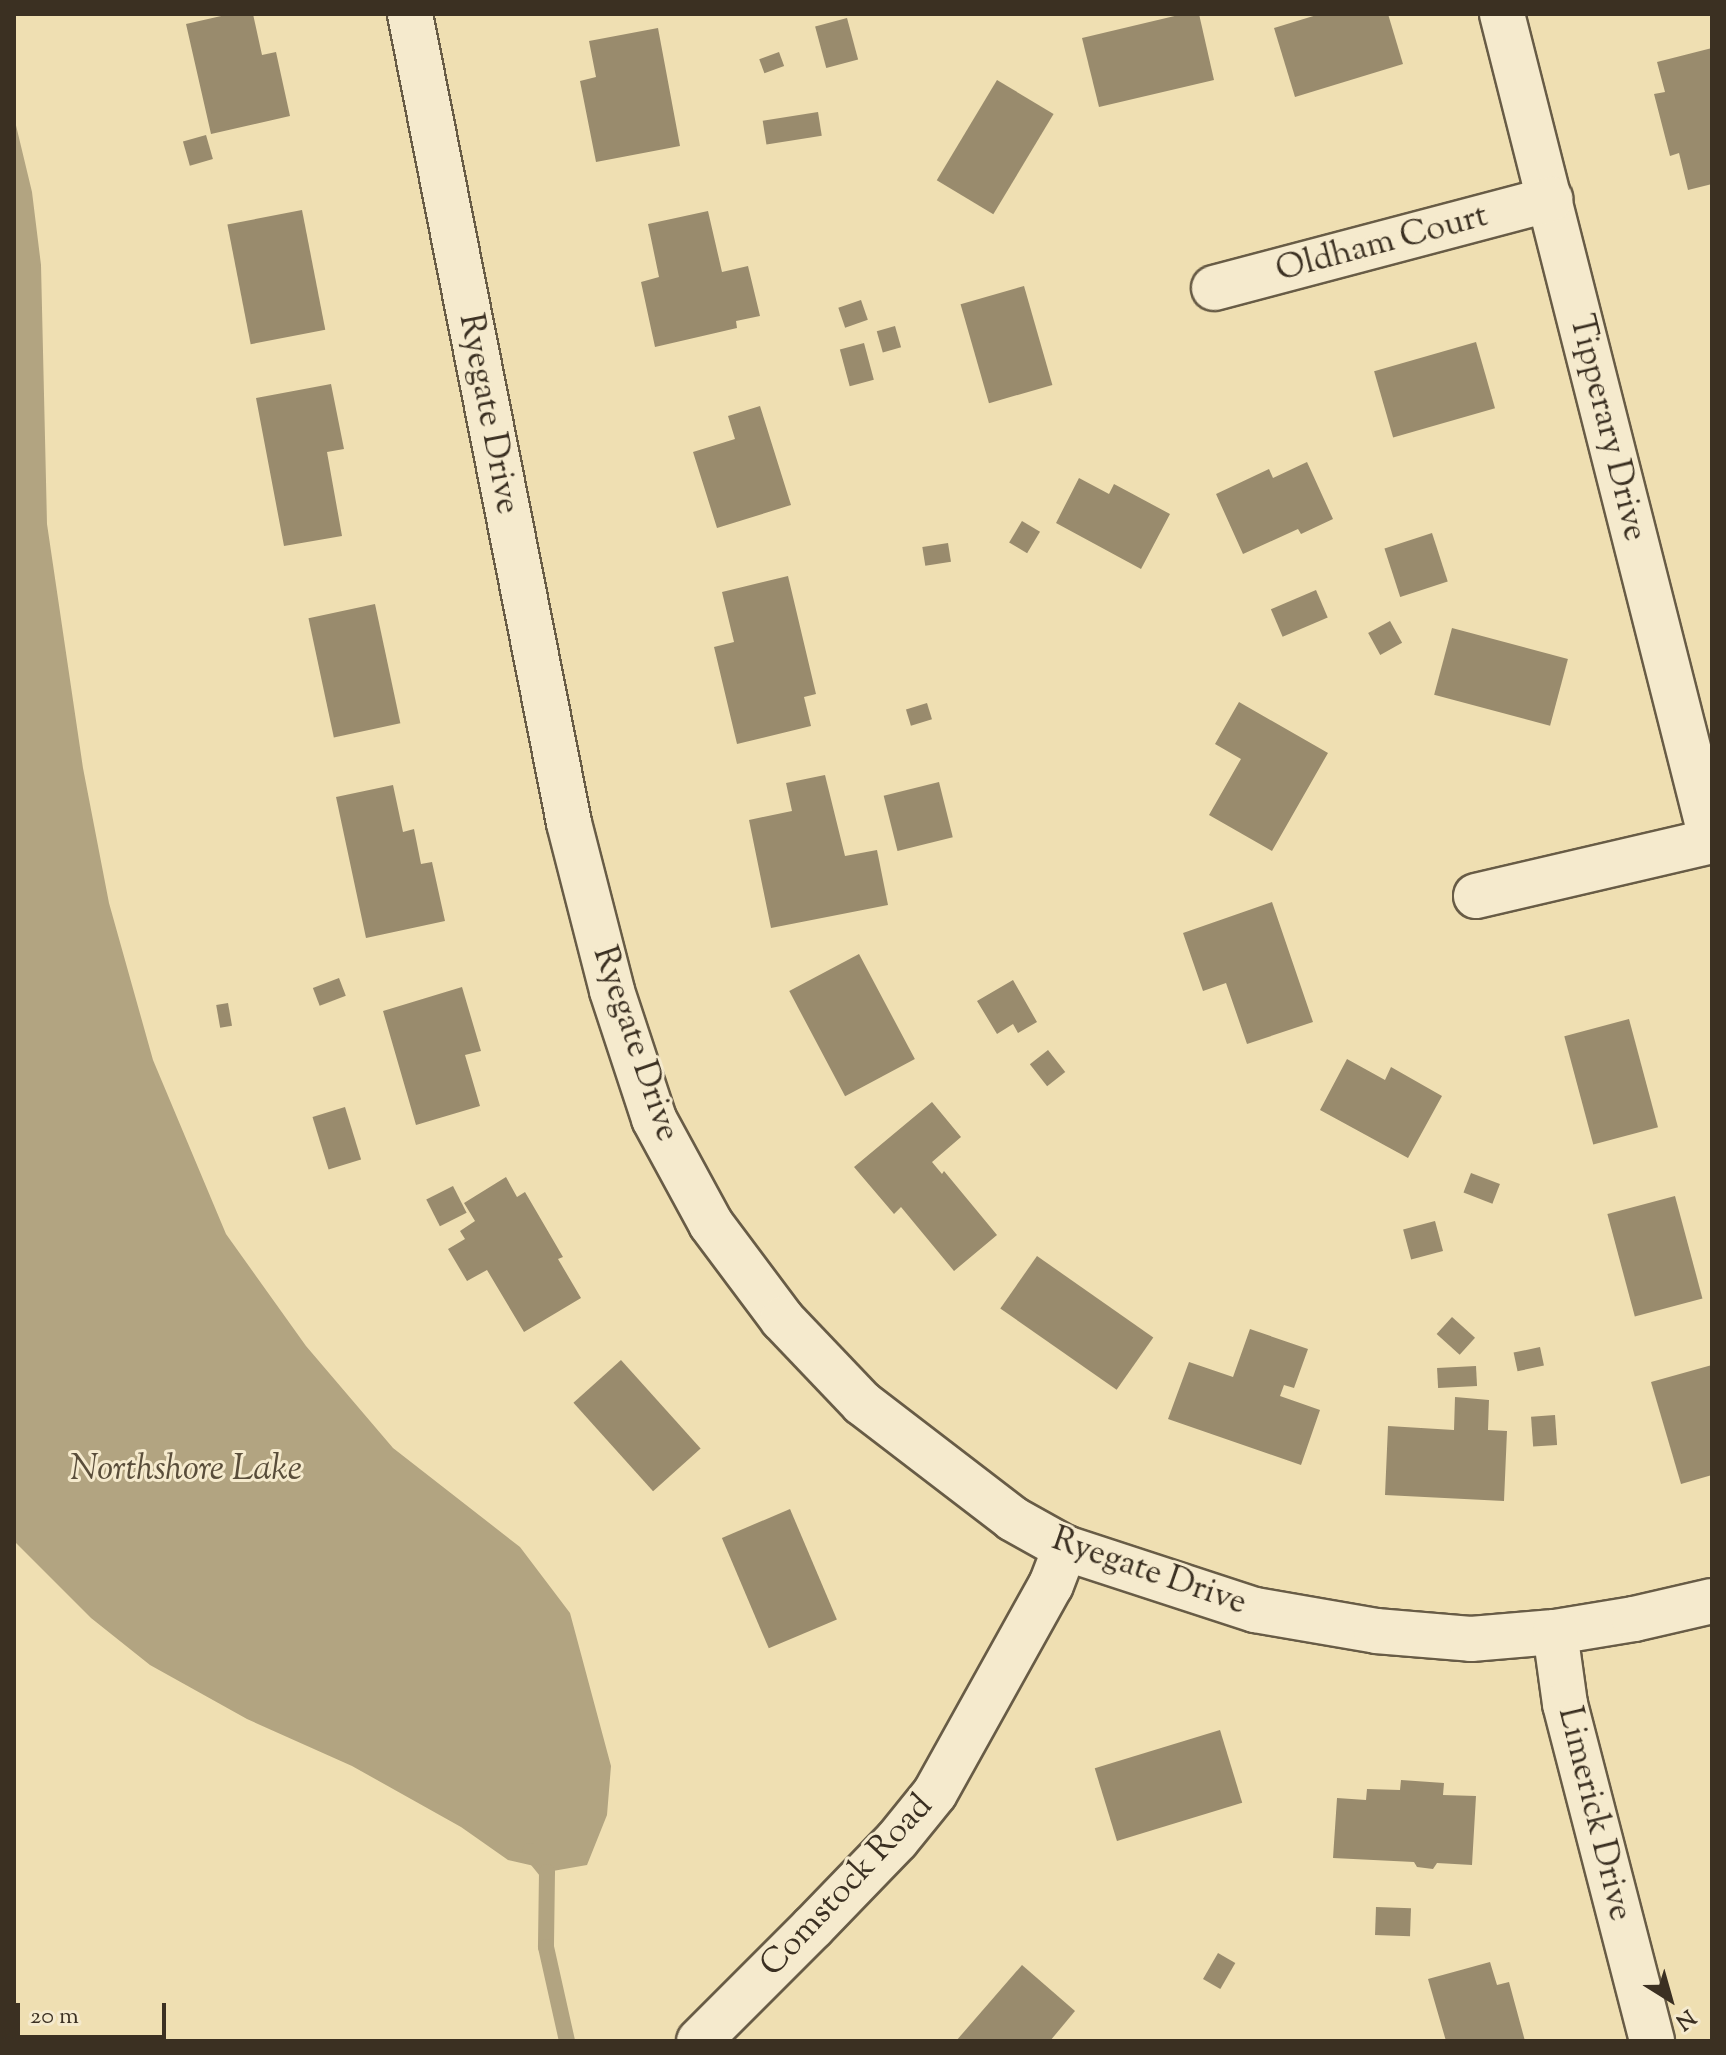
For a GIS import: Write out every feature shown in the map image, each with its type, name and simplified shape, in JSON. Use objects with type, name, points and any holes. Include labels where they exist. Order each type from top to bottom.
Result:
[{"type":"street","name":"Ryegate Drive","points":[[410,14],[569,823],[612,991],[654,1119],[711,1224],[782,1319],[862,1403],[1013,1519],[1065,1548],[1255,1610],[1376,1631],[1471,1639],[1555,1632],[1712,1601]]},
{"type":"street","name":"Tipperary Drive","points":[[1502,14],[1712,842]]},
{"type":"street","name":"Oldham Court","points":[[1214,288],[1550,199]]},
{"type":"street","points":[[1476,896],[1712,842]]},
{"type":"street","name":"Comstock Road","points":[[699,2041],[897,1840],[935,1793],[1051,1585],[1065,1548]]},
{"type":"street","name":"Limerick Drive","points":[[1555,1632],[1565,1704],[1652,2041]]},
{"type":"water","name":"Northshore Lake","points":[[14,117],[32,192],[41,265],[47,524],[83,768],[109,903],[153,1060],[226,1234],[306,1346],[393,1448],[520,1547],[570,1613],[611,1766],[607,1815],[587,1865],[547,1872],[543,1868],[508,1860],[461,1827],[352,1766],[247,1719],[150,1665],[91,1618],[14,1541]]},
{"type":"building","points":[[230,14],[253,14],[262,55],[276,52],[290,116],[211,134],[186,24]]},
{"type":"building","points":[[1183,14],[1199,14],[1214,80],[1099,107],[1082,38]]},
{"type":"building","points":[[1320,14],[1388,14],[1403,64],[1295,97],[1274,28]]},
{"type":"building","points":[[847,18],[858,60],[826,68],[815,27]]},
{"type":"building","points":[[658,28],[680,146],[596,162],[580,81],[596,77],[589,41]]},
{"type":"building","points":[[1712,48],[1712,184],[1688,190],[1679,153],[1670,156],[1654,94],[1665,92],[1657,62]]},
{"type":"building","points":[[779,52],[784,66],[764,73],[759,59]]},
{"type":"building","points":[[997,80],[1054,114],[993,214],[937,180]]},
{"type":"building","points":[[818,112],[822,136],[766,144],[763,121]]},
{"type":"building","points":[[206,135],[213,159],[190,166],[183,142]]},
{"type":"building","points":[[302,210],[325,330],[251,344],[227,225]]},
{"type":"building","points":[[708,211],[722,272],[748,266],[760,316],[736,321],[737,328],[655,347],[641,282],[659,277],[648,224]]},
{"type":"building","points":[[1024,286],[1052,385],[989,403],[961,304]]},
{"type":"building","points":[[861,300],[868,320],[845,328],[838,308]]},
{"type":"building","points":[[895,326],[901,347],[883,352],[877,331]]},
{"type":"building","points":[[1476,342],[1495,408],[1393,438],[1374,371]]},
{"type":"building","points":[[864,343],[874,380],[850,386],[840,349]]},
{"type":"building","points":[[331,384],[344,449],[327,452],[342,536],[284,546],[256,398]]},
{"type":"building","points":[[760,406],[791,505],[717,528],[693,452],[735,439],[728,416]]},
{"type":"building","points":[[1307,462],[1333,519],[1301,534],[1298,529],[1243,554],[1216,494],[1269,469],[1273,478]]},
{"type":"building","points":[[1079,478],[1109,494],[1114,484],[1170,514],[1141,569],[1056,523]]},
{"type":"building","points":[[1022,521],[1040,532],[1027,553],[1009,542]]},
{"type":"building","points":[[1432,533],[1448,582],[1400,597],[1384,548]]},
{"type":"building","points":[[948,543],[951,562],[925,566],[922,547]]},
{"type":"building","points":[[788,576],[816,694],[804,697],[811,726],[737,744],[714,647],[734,642],[722,592]]},
{"type":"building","points":[[1316,590],[1328,618],[1283,637],[1271,609]]},
{"type":"building","points":[[375,604],[400,723],[334,737],[308,618]]},
{"type":"building","points":[[1390,621],[1402,643],[1380,655],[1368,633]]},
{"type":"building","points":[[1452,628],[1568,659],[1550,726],[1434,695]]},
{"type":"building","points":[[1239,702],[1328,753],[1272,851],[1209,815],[1241,759],[1215,744]]},
{"type":"building","points":[[927,703],[932,719],[911,726],[906,709]]},
{"type":"building","points":[[825,775],[845,856],[877,850],[888,905],[771,928],[749,820],[792,811],[786,783]]},
{"type":"building","points":[[939,782],[953,837],[897,851],[884,796]]},
{"type":"building","points":[[393,785],[403,832],[414,829],[421,864],[432,862],[445,921],[366,938],[336,797]]},
{"type":"building","points":[[1272,902],[1313,1022],[1247,1044],[1226,983],[1203,991],[1183,933]]},
{"type":"building","points":[[859,954],[915,1059],[845,1096],[789,991]]},
{"type":"building","points":[[339,978],[346,996],[320,1006],[313,988]]},
{"type":"building","points":[[1013,980],[1037,1022],[1018,1033],[1013,1024],[997,1034],[977,1001]]},
{"type":"building","points":[[462,987],[481,1051],[465,1055],[480,1106],[416,1125],[383,1011]]},
{"type":"building","points":[[228,1003],[232,1026],[220,1028],[216,1005]]},
{"type":"building","points":[[1629,1019],[1658,1127],[1593,1145],[1564,1036]]},
{"type":"building","points":[[1048,1050],[1065,1072],[1047,1086],[1030,1064]]},
{"type":"building","points":[[1347,1059],[1385,1080],[1391,1067],[1442,1096],[1408,1158],[1320,1110]]},
{"type":"building","points":[[932,1102],[961,1137],[932,1162],[942,1174],[944,1171],[997,1235],[954,1271],[901,1207],[894,1214],[854,1167]]},
{"type":"building","points":[[345,1107],[361,1160],[329,1170],[312,1117]]},
{"type":"building","points":[[1471,1173],[1500,1184],[1492,1204],[1463,1193]]},
{"type":"building","points":[[506,1177],[517,1197],[525,1192],[563,1257],[558,1259],[581,1298],[524,1332],[487,1270],[467,1281],[448,1249],[465,1239],[460,1231],[475,1221],[464,1203]]},
{"type":"building","points":[[453,1186],[467,1213],[440,1226],[426,1200]]},
{"type":"building","points":[[1675,1196],[1702,1298],[1635,1317],[1607,1214]]},
{"type":"building","points":[[1435,1221],[1443,1251],[1411,1259],[1403,1230]]},
{"type":"building","points":[[1037,1256],[1153,1337],[1117,1390],[1000,1308]]},
{"type":"building","points":[[1452,1317],[1475,1338],[1460,1355],[1437,1334]]},
{"type":"building","points":[[1250,1329],[1308,1349],[1294,1388],[1284,1385],[1280,1396],[1320,1410],[1301,1465],[1168,1419],[1189,1362],[1233,1377]]},
{"type":"building","points":[[1540,1347],[1544,1366],[1518,1371],[1514,1353]]},
{"type":"building","points":[[621,1360],[701,1448],[653,1491],[573,1403]]},
{"type":"building","points":[[1712,1365],[1712,1475],[1681,1484],[1651,1382]]},
{"type":"building","points":[[1476,1366],[1477,1386],[1438,1388],[1437,1368]]},
{"type":"building","points":[[1455,1397],[1489,1400],[1488,1430],[1507,1431],[1504,1501],[1385,1495],[1388,1426],[1454,1430]]},
{"type":"building","points":[[1555,1415],[1557,1445],[1533,1447],[1531,1417]]},
{"type":"building","points":[[790,1509],[837,1619],[769,1648],[722,1538]]},
{"type":"building","points":[[1220,1730],[1242,1803],[1117,1841],[1095,1768]]},
{"type":"building","points":[[1401,1780],[1444,1783],[1443,1795],[1476,1796],[1472,1865],[1437,1863],[1433,1869],[1417,1867],[1414,1862],[1333,1858],[1337,1798],[1366,1800],[1367,1789],[1400,1790]]},
{"type":"building","points":[[1376,1907],[1411,1908],[1410,1936],[1375,1935]]},
{"type":"building","points":[[1218,1953],[1235,1963],[1220,1989],[1203,1979]]},
{"type":"building","points":[[1490,1962],[1497,1985],[1509,1982],[1525,2041],[1446,2041],[1428,1979]]},
{"type":"building","points":[[1022,1965],[1075,2011],[1050,2041],[956,2041]]},
{"type":"waterway","points":[[530,1851],[547,1872],[546,1947],[567,2041]]}]
